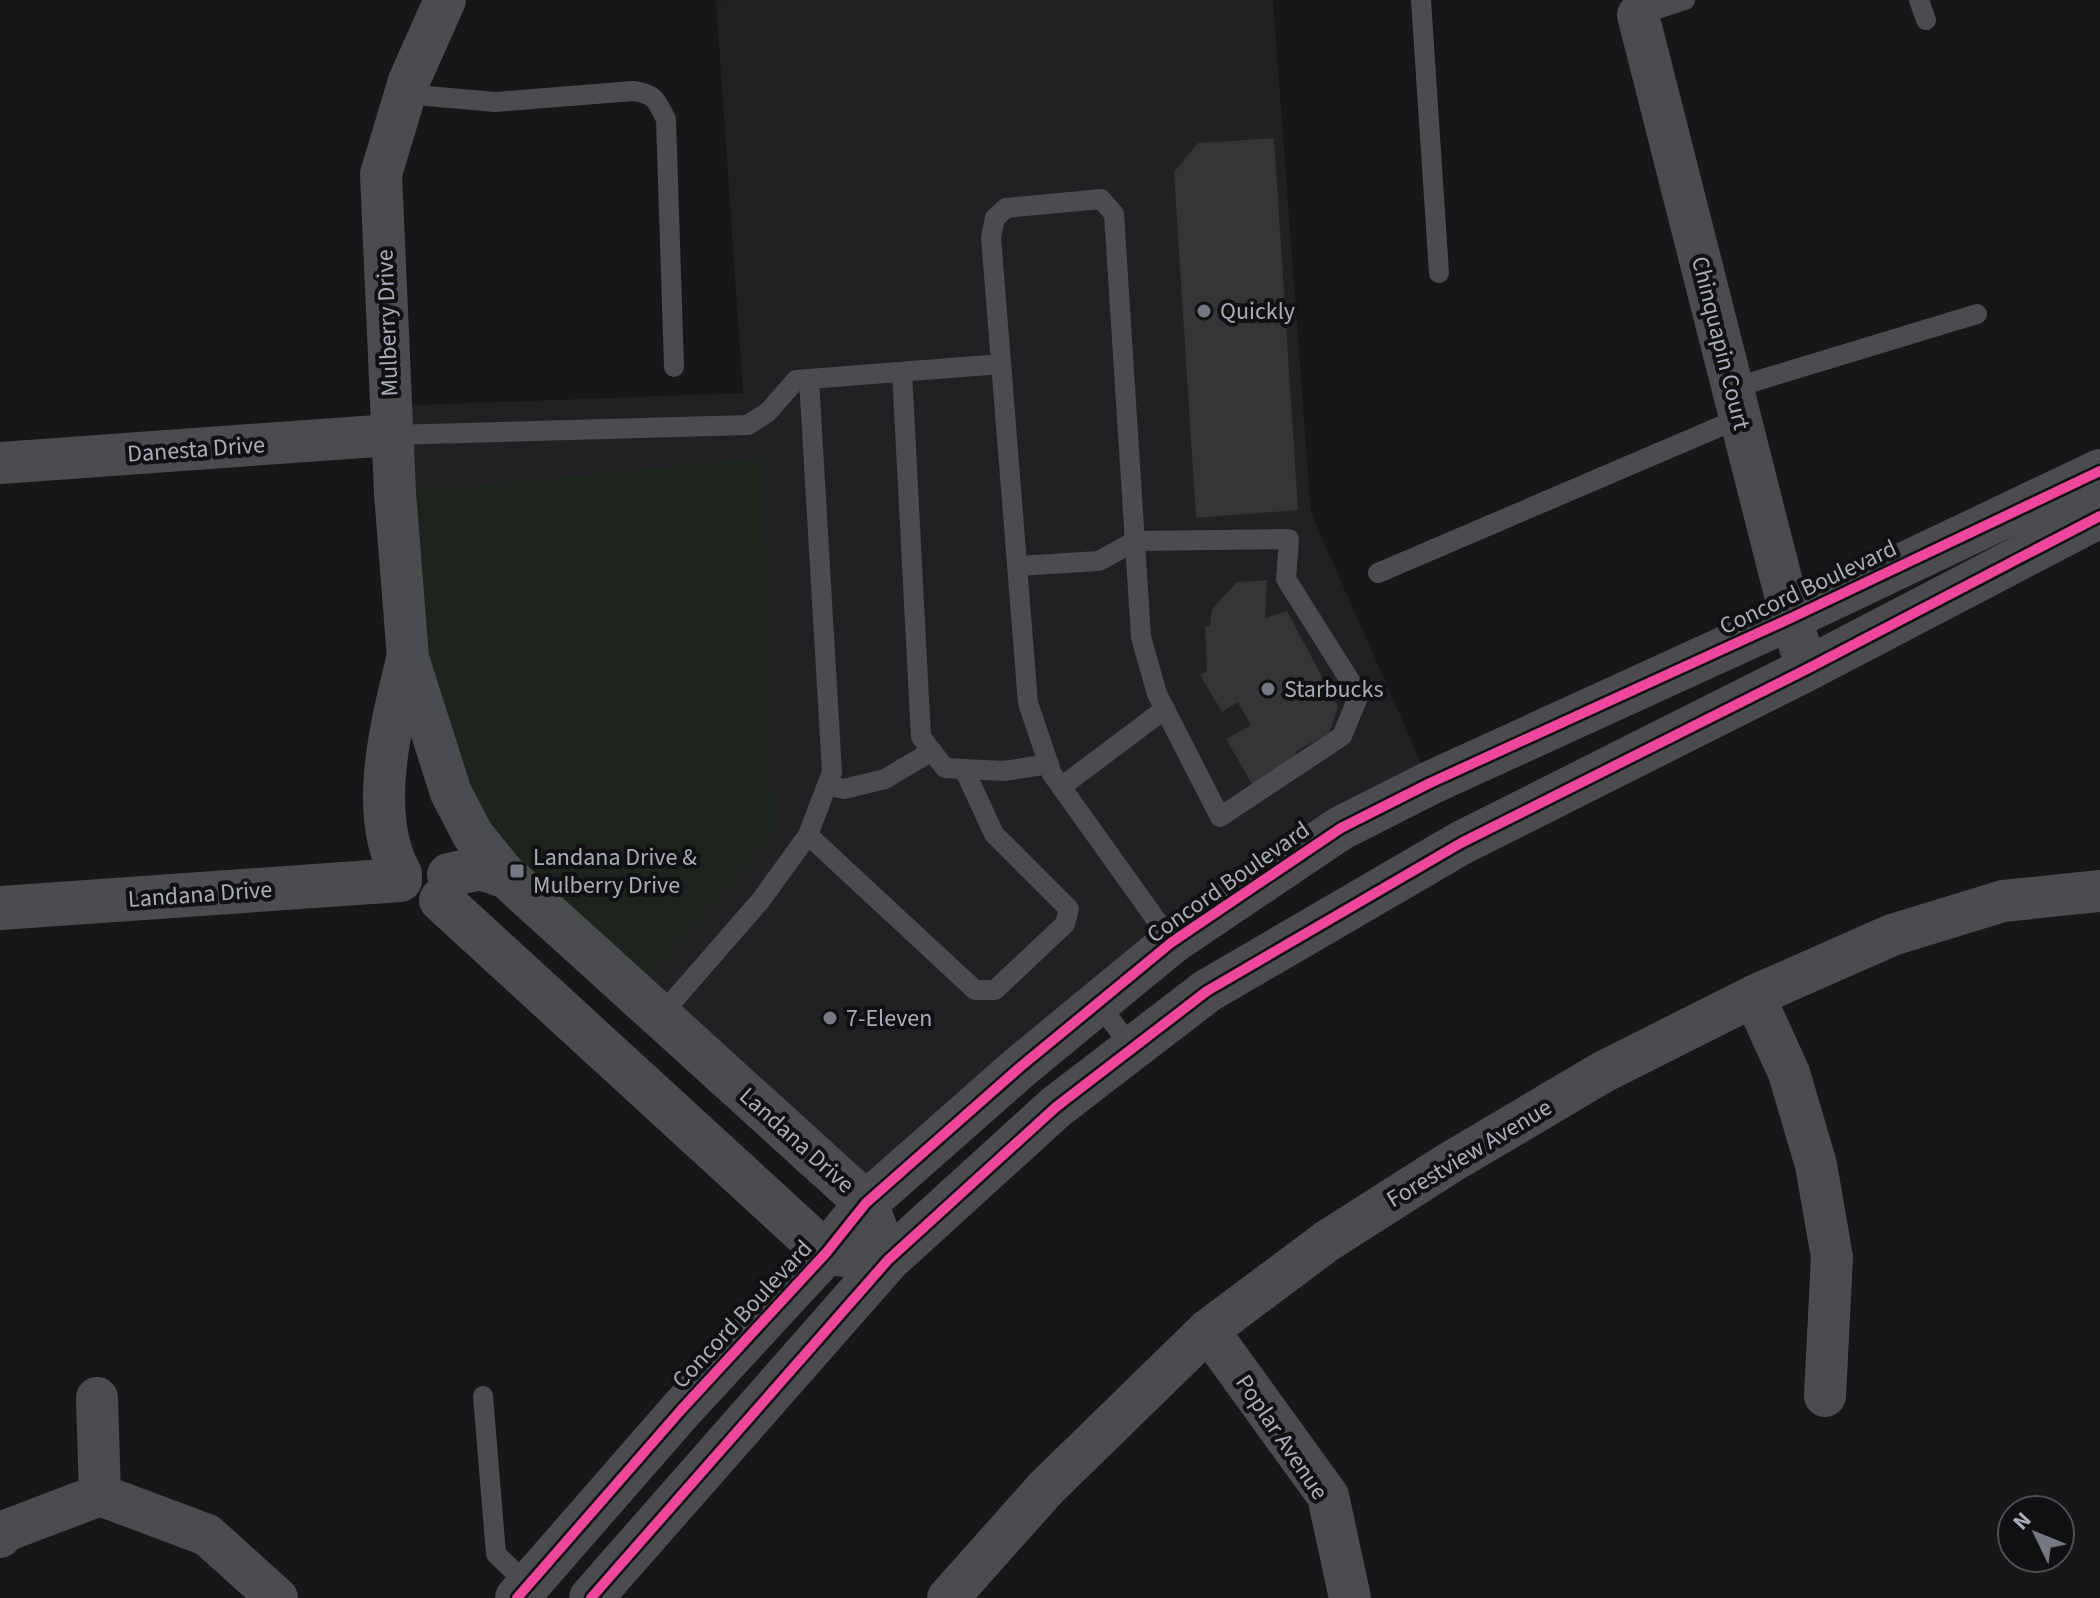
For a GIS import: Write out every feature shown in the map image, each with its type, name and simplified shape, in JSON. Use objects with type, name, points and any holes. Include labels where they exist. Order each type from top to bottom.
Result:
[{"type":"street","name":"Mulberry Drive","points":[[445,0],[405,94],[381,174],[391,435],[408,658],[451,793],[473,835],[507,877]]},
{"type":"street","name":"Chinquapin Court","points":[[1638,15],[1791,618],[1807,669]]},
{"type":"street","name":"Danesta Drive","points":[[0,463],[391,435]]},
{"type":"street","name":"Concord Boulevard","points":[[522,1592],[681,1410],[826,1253],[866,1203],[1019,1068],[1172,942],[1341,828],[1430,783],[1791,618],[2100,471]]},
{"type":"street","points":[[591,1598],[888,1260],[1056,1107],[1207,991],[1461,843],[1807,669],[2100,516]]},
{"type":"street","name":"Mulberry Drive","points":[[401,877],[386,823],[384,779],[391,727],[408,658]]},
{"type":"street","name":"Mulberry Drive","points":[[445,880],[451,793]]},
{"type":"street","points":[[401,877],[405,867],[417,857],[432,857],[445,880],[826,1253],[888,1260]]},
{"type":"street","points":[[445,880],[480,868],[507,877]]},
{"type":"street","name":"Landana Drive","points":[[0,908],[401,877]]},
{"type":"street","name":"Landana Drive","points":[[507,877],[866,1203],[888,1260]]},
{"type":"street","name":"Forestview Avenue","points":[[948,1598],[1046,1488],[1208,1330],[1327,1241],[1451,1162],[1603,1072],[1754,996],[1892,935],[2003,901],[2100,891]]},
{"type":"street","points":[[1754,996],[1789,1073],[1816,1165],[1832,1257],[1825,1396]]},
{"type":"street","name":"Poplar Avenue","points":[[1208,1330],[1328,1496],[1350,1598]]},
{"type":"street","points":[[97,1398],[100,1495]]},
{"type":"street","points":[[0,1537],[5,1531],[100,1495],[207,1535],[277,1598]]},
{"type":"lane","points":[[1421,0],[1439,273]]},
{"type":"lane","points":[[1638,15],[1685,0]]},
{"type":"lane","points":[[1919,0],[1926,20]]},
{"type":"lane","points":[[405,94],[495,102],[633,91],[655,98],[666,119],[674,367]]},
{"type":"lane","points":[[1018,566],[1099,561],[1135,541],[1289,539],[1286,579],[1359,695],[1342,736],[1220,817],[1157,694],[1141,637],[1135,541],[1114,214],[1101,199],[1006,208],[995,218],[991,237],[1028,703],[1052,774],[1172,942]]},
{"type":"lane","points":[[1378,573],[1736,403],[1977,314]]},
{"type":"lane","points":[[391,435],[748,425],[768,412],[796,380],[1001,364]]},
{"type":"lane","points":[[902,372],[921,737],[945,768],[1004,771],[1049,764]]},
{"type":"lane","points":[[660,1016],[761,900],[808,835],[832,772],[809,379]]},
{"type":"lane","points":[[1061,787],[1165,709]]},
{"type":"lane","points":[[827,785],[844,789],[885,779],[932,751]]},
{"type":"lane","points":[[808,835],[975,990],[995,990],[1065,924],[1069,909],[994,834],[964,769]]},
{"type":"lane","points":[[1098,1003],[1132,1048]]},
{"type":"lane","points":[[483,1396],[496,1554],[522,1592]]},
{"type":"shaded area","points":[[1273,0],[1311,513],[1430,783],[1341,828],[866,1203],[633,991],[395,493],[390,406],[743,393],[716,1]]},
{"type":"shaded area","points":[[763,458],[772,832],[633,991],[451,793],[395,493]]},
{"type":"building","points":[[1274,138],[1298,510],[1196,518],[1174,172],[1198,143]]},
{"type":"building","name":"Starbucks","points":[[1267,580],[1265,618],[1287,611],[1338,707],[1329,733],[1295,752],[1298,758],[1252,784],[1226,739],[1251,725],[1238,702],[1222,712],[1200,675],[1207,671],[1205,626],[1210,626],[1212,609],[1237,582]]},
{"type":"cycle path","points":[[517,1598],[681,1410],[826,1253],[866,1203],[1019,1068],[1172,942],[1341,828],[1430,783],[1791,618],[2100,471]]},
{"type":"cycle path","points":[[591,1598],[888,1260],[1056,1107],[1207,991],[1461,843],[1807,669],[2100,516]]},
{"type":"place","name":"Quickly","points":[[1204,311]]},
{"type":"place","name":"Starbucks","points":[[1268,689]]},
{"type":"place","name":"Landana Drive & Mulberry Drive","points":[[517,871]]},
{"type":"place","name":"7-Eleven","points":[[830,1018]]}]
